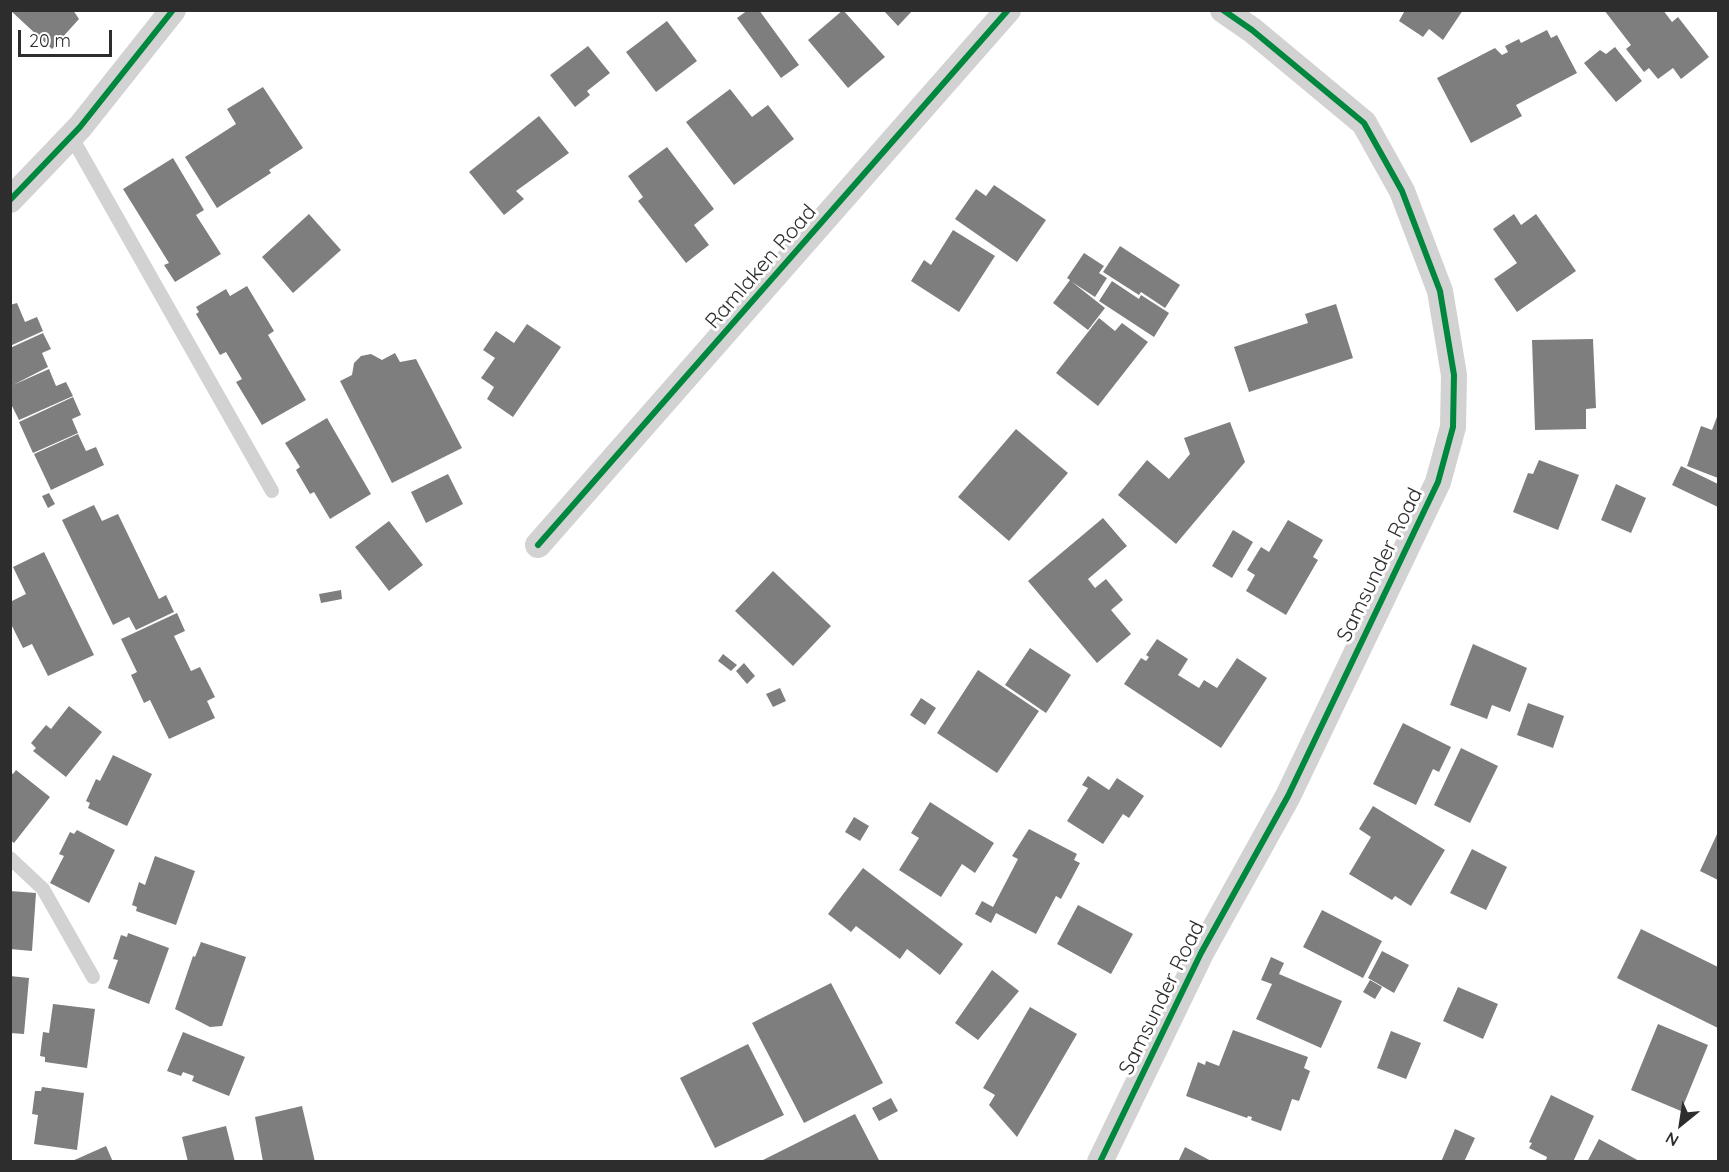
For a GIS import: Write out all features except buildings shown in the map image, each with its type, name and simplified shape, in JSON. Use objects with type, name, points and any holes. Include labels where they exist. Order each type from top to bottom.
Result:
[{"type":"street","points":[[10,200],[71,136],[173,10]]},
{"type":"street","name":"Ramlaken Road","points":[[538,545],[1008,10]]},
{"type":"street","name":"Samsunder Road","points":[[1100,1161],[1201,952],[1288,796],[1438,482],[1453,427],[1454,375],[1440,291],[1402,191],[1364,123],[1252,30],[1222,10]]},
{"type":"lane","points":[[71,136],[272,491]]},
{"type":"lane","points":[[10,858],[43,889],[93,977]]},
{"type":"cycle path","points":[[10,200],[80,127],[173,10]]},
{"type":"cycle path","points":[[538,545],[1008,10]]},
{"type":"cycle path","points":[[1100,1162],[1201,953],[1288,796],[1438,482],[1453,427],[1454,375],[1440,291],[1402,191],[1364,123],[1252,30],[1223,10]]}]
